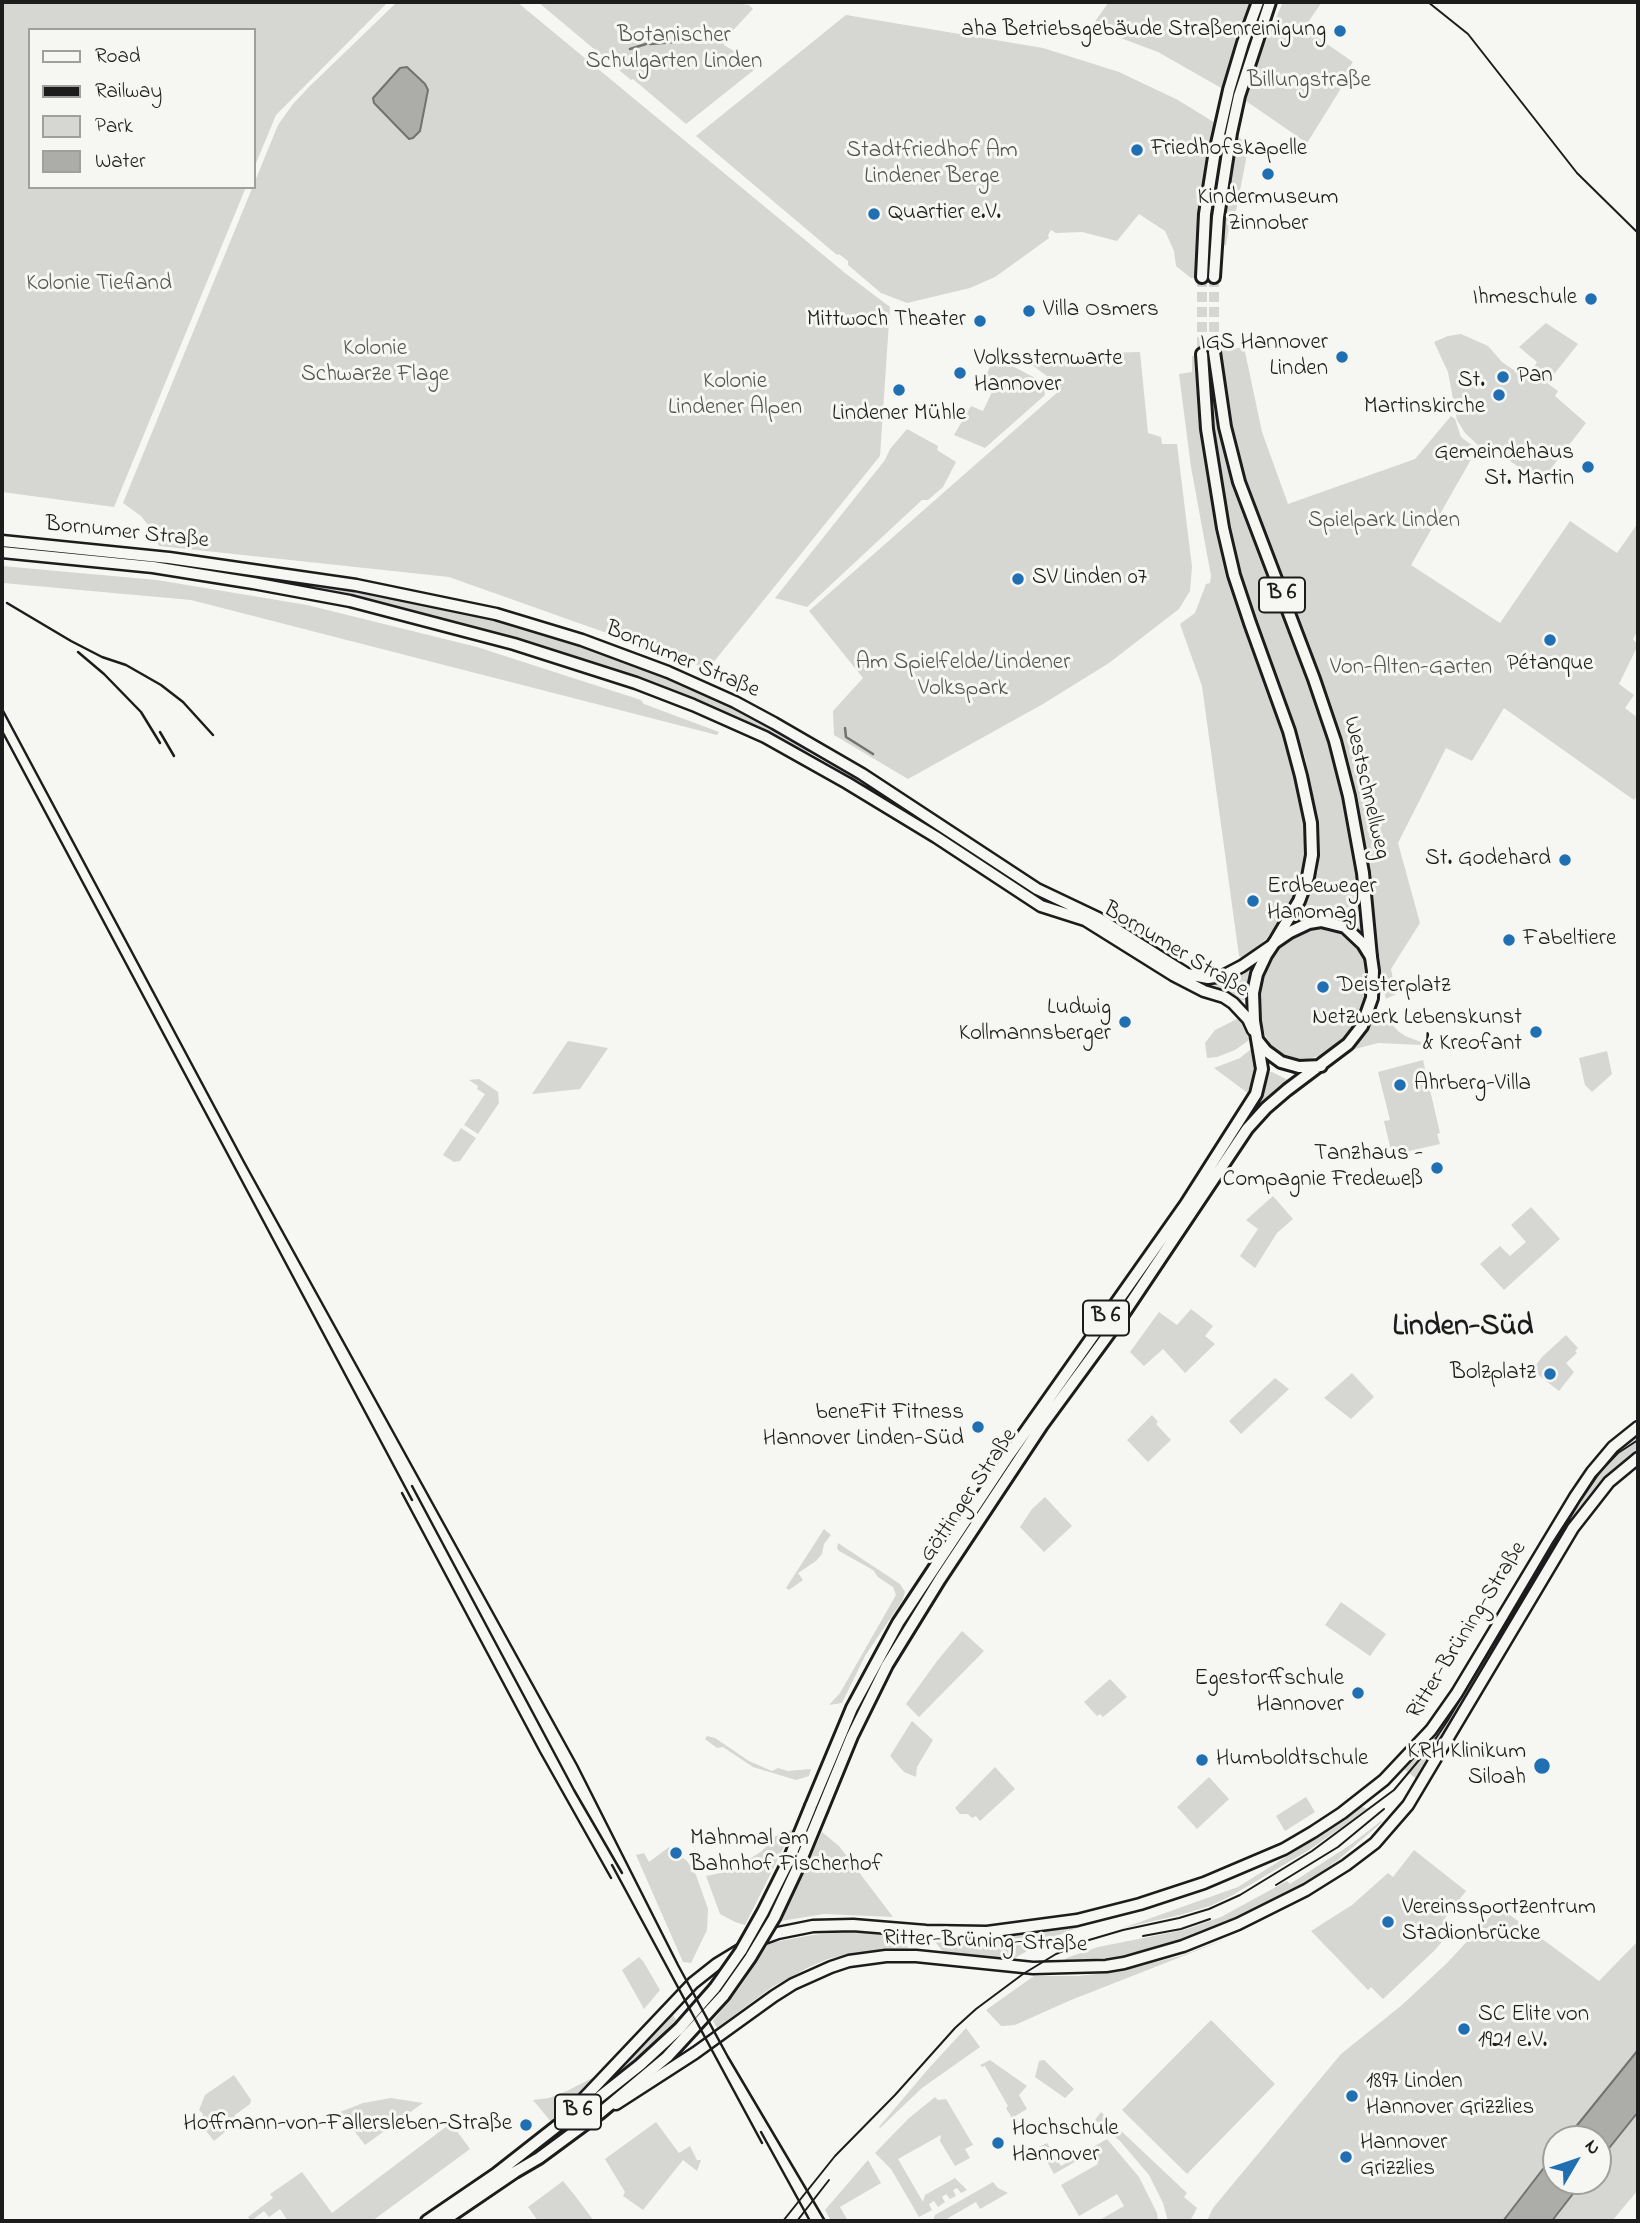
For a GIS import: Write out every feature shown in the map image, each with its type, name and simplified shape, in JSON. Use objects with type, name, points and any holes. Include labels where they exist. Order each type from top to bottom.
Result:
[{"type":"main road","points":[[1258,2],[1243,43],[1234,93],[1231,133],[1208,277],[1205,215],[1220,127],[1234,93],[1270,2]]},
{"type":"main road","name":"Westschnellweg","points":[[1214,352],[1225,427],[1239,482],[1335,741],[1349,796],[1363,873],[1371,957]]},
{"type":"main road","name":"B 6","points":[[1202,354],[1211,455],[1228,552],[1253,634],[1289,731],[1311,823],[1312,855],[1308,877],[1299,901],[1260,965],[1255,982],[1253,1001],[1257,1039]]},
{"type":"main road","name":"Bornumer Straße","points":[[2,541],[147,555],[262,570],[409,595],[541,627],[630,657],[744,707],[819,748],[905,801],[1037,888],[1098,919],[1187,974],[1208,978],[1223,976],[1242,967],[1274,943]]},
{"type":"main road","name":"Bornumer Straße","points":[[2,552],[176,570],[350,601],[514,643],[693,705],[812,762],[1041,906],[1085,920],[1173,975],[1233,1003],[1248,1019],[1257,1039]]},
{"type":"main road","points":[[812,762],[819,748]]},
{"type":"main road","points":[[1274,943],[1303,925],[1321,921],[1350,930],[1371,957]]},
{"type":"main road","name":"B 6","points":[[1321,1066],[1348,1044],[1367,1015],[1374,986],[1371,957]]},
{"type":"main road","points":[[1257,1039],[1266,1051],[1281,1062],[1299,1067],[1321,1066]]},
{"type":"main road","name":"Göttinger Straße","points":[[816,1807],[852,1708],[898,1623],[1009,1455],[1186,1204],[1251,1103],[1261,1076],[1257,1039]]},
{"type":"main road","name":"Göttinger Straße","points":[[719,1991],[769,1902],[887,1665],[940,1579],[1035,1435],[1124,1313],[1247,1129],[1280,1096],[1321,1066]]},
{"type":"main road","name":"Ritter-Brüning-Straße","points":[[561,2123],[694,1983],[717,1964],[753,1942],[778,1933],[813,1926],[853,1924],[926,1931],[987,1931],[1077,1920],[1173,1894],[1284,1849],[1333,1820],[1395,1771],[1421,1742],[1457,1693],[1580,1488],[1613,1447],[1638,1427]]},
{"type":"main road","name":"Ritter-Brüning-Straße","points":[[600,2113],[652,2082],[793,1984],[849,1961],[886,1956],[916,1956],[1033,1968],[1124,1963],[1174,1950],[1238,1924],[1306,1890],[1346,1865],[1375,1843],[1408,1805],[1573,1528],[1609,1482],[1638,1458]]},
{"type":"main road","name":"B 6","points":[[443,2221],[539,2158],[600,2113],[667,2057],[719,1991]]},
{"type":"main road","name":"B 6","points":[[427,2221],[592,2103],[640,2065],[719,1991]]},
{"type":"green space","name":"Kolonie Tiefland","points":[[2,2],[388,2],[276,115],[256,163],[256,28],[28,28],[28,189],[245,189],[114,507],[2,492]]},
{"type":"green space","points":[[397,2],[517,2],[845,273],[890,307],[880,456],[708,669],[449,577],[159,546],[141,516],[123,503],[252,189],[256,189],[256,179],[278,125],[309,87]]},
{"type":"green space","name":"Botanischer Schulgarten Linden","points":[[538,2],[727,2],[749,5],[753,9],[723,41],[724,45],[759,66],[686,124]]},
{"type":"green space","points":[[1109,2],[1250,2],[1239,30],[1223,89],[1158,52],[1091,27]]},
{"type":"green space","name":"Billungstraße","points":[[1283,2],[1322,2],[1304,28],[1353,62],[1342,78],[1340,90],[1307,143],[1246,101],[1259,57]]},
{"type":"green space","name":"Stadtfriedhof Am Lindener Berge","points":[[846,15],[1043,48],[1119,72],[1178,100],[1249,144],[1236,211],[1232,211],[1226,245],[1223,246],[1221,279],[1191,278],[1176,266],[1174,251],[1165,231],[1139,214],[1117,241],[1082,232],[1056,233],[1051,230],[1049,238],[1016,262],[995,277],[970,288],[907,303],[881,293],[848,265],[848,261],[837,255],[696,136]]},
{"type":"green space","points":[[1546,323],[1578,344],[1547,383],[1558,391],[1555,396],[1586,423],[1546,475],[1539,476],[1530,475],[1486,444],[1482,449],[1465,433],[1457,420],[1448,372],[1434,342],[1461,334],[1488,346],[1502,362],[1527,379],[1537,362],[1519,347]]},
{"type":"green space","name":"Von-Alten-Garten","points":[[1244,347],[1262,432],[1288,504],[1415,459],[1451,416],[1455,419],[1461,437],[1477,449],[1411,565],[1500,623],[1570,521],[1617,553],[1638,523],[1638,630],[1633,639],[1638,645],[1619,684],[1634,695],[1625,708],[1638,718],[1638,794],[1634,800],[1504,708],[1472,761],[1446,748],[1398,843],[1420,923],[1391,969],[1396,994],[1386,999],[1376,958],[1373,892],[1330,706],[1256,513],[1230,426],[1220,351]]},
{"type":"green space","name":"SV Linden 07","points":[[1140,352],[1148,433],[1161,437],[1162,444],[1177,444],[1192,567],[1190,591],[1179,609],[1109,663],[1043,704],[908,779],[834,735],[833,711],[863,678],[809,611],[1059,391],[1045,383],[1048,377],[1031,364],[1030,357]]},
{"type":"green space","points":[[1192,356],[1197,356],[1208,469],[1218,529],[1245,624],[1292,760],[1303,821],[1305,857],[1300,880],[1283,916],[1266,939],[1244,959],[1239,956],[1202,686],[1180,624],[1195,613],[1211,576],[1191,467],[1179,374],[1192,372]]},
{"type":"green space","points":[[995,357],[1043,382],[1045,395],[985,448],[954,435],[971,406],[983,411],[992,392],[981,385]]},
{"type":"green space","points":[[1208,358],[1220,433],[1235,489],[1309,680],[1342,783],[1359,884],[1364,938],[1357,929],[1332,917],[1314,916],[1304,920],[1301,915],[1318,871],[1319,828],[1305,757],[1248,595],[1230,533],[1217,453]]},
{"type":"green space","points":[[907,429],[938,446],[937,450],[956,462],[943,487],[928,500],[922,500],[807,607],[775,598],[885,460],[890,449]]},
{"type":"green space","points":[[174,563],[342,587],[424,602],[552,634],[612,654],[732,706],[811,751],[808,753],[762,730],[633,676],[552,650],[370,600]]},
{"type":"green space","points":[[2,566],[157,580],[307,605],[477,647],[641,700],[644,704],[719,732],[717,735],[191,600],[3,583]]},
{"type":"green space","points":[[1315,926],[1344,932],[1361,949],[1369,975],[1368,994],[1357,1026],[1346,1039],[1327,1054],[1300,1061],[1287,1057],[1272,1046],[1266,1037],[1258,1015],[1260,978],[1272,955],[1296,934]]},
{"type":"green space","points":[[1255,965],[1247,999],[1240,1001],[1229,992],[1206,985],[1233,978]]},
{"type":"green space","points":[[1373,1013],[1382,1013],[1398,1031],[1421,1042],[1421,1045],[1378,1043],[1351,1050],[1350,1047],[1364,1031]]},
{"type":"green space","points":[[1239,1018],[1249,1040],[1235,1050],[1207,1058],[1205,1043],[1215,1030]]},
{"type":"green space","points":[[568,1041],[608,1048],[580,1089],[532,1094]]},
{"type":"green space","points":[[1251,1049],[1256,1073],[1249,1094],[1214,1068],[1240,1058]]},
{"type":"green space","points":[[1607,1051],[1612,1074],[1592,1092],[1585,1085],[1579,1058]]},
{"type":"green space","points":[[1423,1060],[1440,1133],[1437,1134],[1440,1144],[1392,1155],[1384,1121],[1390,1120],[1378,1072]]},
{"type":"green space","points":[[1265,1072],[1272,1072],[1292,1082],[1246,1123],[1243,1121]]},
{"type":"green space","points":[[479,1079],[498,1092],[499,1103],[478,1134],[464,1125],[485,1094],[469,1080]]},
{"type":"green space","points":[[461,1128],[476,1138],[460,1161],[454,1162],[443,1155]]},
{"type":"green space","points":[[1273,1196],[1293,1219],[1277,1233],[1255,1268],[1240,1256],[1258,1229],[1246,1220]]},
{"type":"green space","points":[[1531,1207],[1560,1239],[1504,1290],[1480,1264],[1500,1246],[1510,1256],[1526,1242],[1511,1225]]},
{"type":"green space","points":[[1191,1309],[1213,1326],[1205,1336],[1215,1344],[1185,1373],[1163,1349],[1144,1366],[1130,1352],[1159,1312],[1177,1325]]},
{"type":"green space","points":[[1566,1335],[1578,1348],[1575,1351],[1577,1353],[1566,1363],[1574,1372],[1559,1391],[1532,1370]]},
{"type":"green space","points":[[1352,1373],[1374,1397],[1351,1419],[1324,1398]]},
{"type":"green space","points":[[1275,1378],[1289,1389],[1241,1434],[1229,1421]]},
{"type":"green space","points":[[1152,1415],[1158,1422],[1156,1424],[1171,1440],[1148,1462],[1127,1440]]},
{"type":"green space","points":[[1638,1433],[1638,1451],[1604,1479],[1580,1512],[1419,1781],[1404,1769],[1423,1749],[1451,1711],[1586,1488],[1619,1448]]},
{"type":"green space","points":[[1045,1497],[1072,1526],[1044,1552],[1020,1527],[1032,1509]]},
{"type":"green space","points":[[824,1529],[831,1535],[824,1544],[822,1554],[798,1573],[803,1580],[789,1590],[786,1588]]},
{"type":"green space","points":[[838,1543],[900,1584],[905,1592],[902,1601],[865,1656],[842,1703],[829,1705],[840,1693],[896,1595],[893,1587],[873,1570],[839,1551]]},
{"type":"green space","points":[[1341,1602],[1386,1634],[1370,1656],[1325,1625]]},
{"type":"green space","points":[[962,1631],[984,1651],[919,1717],[906,1704]]},
{"type":"green space","points":[[1110,1679],[1127,1697],[1103,1717],[1100,1714],[1097,1716],[1084,1702]]},
{"type":"green space","points":[[912,1721],[933,1740],[917,1767],[916,1777],[904,1772],[890,1756]]},
{"type":"green space","points":[[707,1736],[772,1771],[778,1768],[788,1771],[811,1769],[809,1776],[796,1780],[753,1767],[723,1747],[717,1748],[705,1739]]},
{"type":"green space","points":[[995,1767],[1015,1789],[980,1821],[976,1816],[972,1818],[968,1814],[960,1814],[955,1808]]},
{"type":"green space","points":[[1209,1777],[1229,1799],[1197,1829],[1177,1807]]},
{"type":"green space","points":[[1306,1797],[1315,1812],[1285,1831],[1276,1816]]},
{"type":"green space","points":[[1360,1806],[1368,1809],[1309,1850],[1231,1896],[1180,1915],[1123,1928],[1238,1887]]},
{"type":"green space","points":[[1381,1821],[1338,1860],[1305,1883],[1253,1912],[1159,1947],[1115,1957],[1060,1962],[1098,1947],[1184,1930],[1221,1917],[1287,1881],[1290,1884]]},
{"type":"green space","points":[[793,1829],[745,1925],[720,1914],[706,1876],[740,1865],[762,1851],[774,1837]]},
{"type":"green space","points":[[822,1832],[839,1846],[893,1917],[824,1914],[781,1921]]},
{"type":"green space","points":[[669,1847],[687,1861],[696,1875],[708,1909],[707,1930],[691,1963],[683,1962],[636,1855],[644,1853],[649,1862]]},
{"type":"green space","name":"Vereinssportzentrum Stadionbrücke","points":[[1414,1850],[1466,1891],[1445,1918],[1455,1926],[1435,1950],[1383,1999],[1371,1987],[1368,1990],[1311,1931],[1352,1905],[1388,1873],[1393,1877]]},
{"type":"green space","points":[[1499,1907],[1599,1981],[1638,1941],[1638,2190],[1612,2221],[1207,2221],[1213,2208],[1341,2054],[1402,2005],[1447,1963]]},
{"type":"green space","points":[[1101,1919],[1051,1938],[1011,1960],[943,1952],[932,1938],[1007,1935]]},
{"type":"green space","points":[[846,1932],[898,1934],[908,1948],[852,1953],[828,1959],[772,1987],[717,2028],[713,2021],[740,1987],[769,1943]]},
{"type":"green space","points":[[1229,1938],[1015,2025],[1001,2026],[986,2010],[1034,1976],[1079,1976],[1119,1971],[1180,1956]]},
{"type":"green space","points":[[639,1957],[660,1990],[644,2009],[622,1970]]},
{"type":"green space","points":[[671,2011],[676,2020],[611,2080],[610,2078]]},
{"type":"green space","points":[[1211,2020],[1275,2084],[1187,2174],[1122,2110]]},
{"type":"green space","points":[[966,2028],[980,2047],[922,2088],[880,2128],[929,2068]]},
{"type":"green space","points":[[990,2060],[1027,2086],[1019,2095],[1027,2109],[1012,2118],[985,2066],[980,2065]]},
{"type":"green space","points":[[1044,2060],[1074,2089],[1065,2098],[1035,2077],[1039,2061]]},
{"type":"green space","points":[[234,2075],[251,2100],[250,2104],[235,2115],[231,2127],[214,2141],[203,2127],[203,2114],[199,2110],[205,2095]]},
{"type":"green space","points":[[597,2078],[569,2109],[552,2123],[533,2100],[549,2098]]},
{"type":"green space","points":[[935,2097],[938,2100],[946,2099],[973,2145],[965,2149],[970,2158],[955,2166],[940,2141],[941,2135],[898,2159],[923,2202],[925,2195],[955,2178],[967,2190],[961,2193],[957,2188],[953,2190],[956,2196],[950,2199],[946,2194],[942,2197],[945,2202],[938,2207],[934,2201],[929,2204],[932,2210],[919,2217],[891,2169],[875,2153],[908,2119]]},
{"type":"green space","points":[[391,2098],[423,2103],[365,2145],[340,2112],[363,2103]]},
{"type":"green space","points":[[1101,2112],[1187,2193],[1184,2197],[1197,2208],[1190,2221],[1168,2221],[1163,2203],[1149,2175],[1120,2141],[1095,2120]]},
{"type":"green space","points":[[656,2122],[679,2153],[690,2146],[697,2160],[701,2160],[697,2171],[683,2160],[643,2210],[623,2196],[625,2192],[605,2159]]},
{"type":"green space","points":[[451,2123],[470,2149],[372,2221],[288,2221],[280,2209],[269,2217],[264,2211],[251,2221],[248,2217],[273,2198],[270,2194],[302,2172],[332,2213]]},
{"type":"green space","points":[[1107,2139],[1139,2177],[1157,2213],[1158,2221],[1098,2221],[1124,2206],[1117,2194],[1079,2216],[1061,2185],[1098,2164],[1092,2152],[1054,2174],[1039,2147],[1047,2143],[1061,2166]]},
{"type":"green space","points":[[868,2160],[881,2183],[840,2207],[848,2221],[831,2221],[825,2210]]},
{"type":"green space","points":[[563,2181],[594,2221],[538,2221],[528,2207]]},
{"type":"green space","points":[[993,2182],[1008,2193],[980,2209],[976,2202],[943,2221],[933,2221],[935,2215]]},
{"type":"water","points":[[407,67],[428,90],[420,131],[409,139],[374,103],[373,98],[400,68]]},
{"type":"water","points":[[1638,2050],[1638,2112],[1612,2144],[1612,2125],[1577,2125]]},
{"type":"water","points":[[1542,2170],[1542,2195],[1572,2195],[1552,2221],[1503,2221]]},
{"type":"waterway","points":[[650,44],[675,42]]},
{"type":"waterway","points":[[630,49],[646,44]]},
{"type":"waterway","points":[[845,728],[846,737],[873,754]]},
{"type":"tunnel","points":[[1202,277],[1202,354]]},
{"type":"tunnel","points":[[1214,277],[1214,352]]},
{"type":"tram line","points":[[1428,2],[1468,34],[1577,173],[1638,233]]},
{"type":"tram line","points":[[783,2221],[835,2156],[955,2028],[1023,1974],[1056,1954],[1089,1940],[1179,1918],[1209,1909],[1240,1895],[1312,1851],[1394,1790],[1430,1747],[1448,1720],[1553,1542],[1595,1477],[1618,1453],[1638,1440]]},
{"type":"tram line","points":[[1276,1885],[1338,1847],[1384,1809]]},
{"type":"tram line","points":[[1143,1936],[1181,1929],[1210,1919]]},
{"type":"tram line","points":[[797,2221],[829,2180]]},
{"type":"railway","points":[[7,603],[71,641],[102,657],[126,665],[161,685],[183,702],[213,735]]},
{"type":"railway","points":[[78,652],[141,712],[160,743]]},
{"type":"railway","points":[[2,709],[244,1162],[577,1765],[678,1965],[728,2057],[825,2221]]},
{"type":"railway","points":[[2,731],[412,1500]]},
{"type":"railway","points":[[160,732],[174,756]]},
{"type":"railway","points":[[412,1486],[574,1790],[622,1873]]},
{"type":"railway","points":[[402,1493],[540,1752],[611,1878]]},
{"type":"railway","points":[[612,1865],[762,2143]]},
{"type":"railway","points":[[761,2132],[810,2221]]},
{"type":"place","name":"aha Betriebsgebäude Straßenreinigung","points":[[1340,31]]},
{"type":"place","name":"Friedhofskapelle","points":[[1137,150]]},
{"type":"place","name":"Kindermuseum Zinnober","points":[[1268,174]]},
{"type":"place","name":"Quartier e.V.","points":[[874,214]]},
{"type":"place","name":"Ihmeschule","points":[[1591,299]]},
{"type":"place","name":"Villa Osmers","points":[[1029,311]]},
{"type":"place","name":"Mittwoch Theater","points":[[980,321]]},
{"type":"place","name":"IGS Hannover Linden","points":[[1342,357]]},
{"type":"place","name":"Volkssternwarte Hannover","points":[[960,373]]},
{"type":"place","name":"Pan","points":[[1503,377]]},
{"type":"place","name":"Lindener Mühle","points":[[899,390]]},
{"type":"place","name":"St. Martinskirche","points":[[1499,395]]},
{"type":"place","name":"Gemeindehaus St. Martin","points":[[1588,467]]},
{"type":"place","name":"SV Linden 07","points":[[1018,579]]},
{"type":"place","name":"Pétanque","points":[[1550,640]]},
{"type":"place","name":"St. Godehard","points":[[1565,860]]},
{"type":"place","name":"Erdbeweger Hanomag","points":[[1253,901]]},
{"type":"place","name":"Fabeltiere","points":[[1509,940]]},
{"type":"place","name":"Deisterplatz","points":[[1323,987]]},
{"type":"place","name":"Ludwig Kollmannsberger","points":[[1125,1022]]},
{"type":"place","name":"Netzwerk Lebenskunst & Kreofant","points":[[1536,1032]]},
{"type":"place","name":"Ahrberg-Villa","points":[[1400,1085]]},
{"type":"place","name":"Tanzhaus - Compagnie Fredeweß","points":[[1437,1168]]},
{"type":"place","name":"Bolzplatz","points":[[1550,1374]]},
{"type":"place","name":"beneFit Fitness Hannover Linden-Süd","points":[[978,1427]]},
{"type":"place","name":"Egestorffschule Hannover","points":[[1358,1693]]},
{"type":"place","name":"Humboldtschule","points":[[1202,1760]]},
{"type":"place","name":"KRH Klinikum Siloah","points":[[1542,1766]]},
{"type":"place","name":"Mahnmal am Bahnhof Fischerhof","points":[[676,1853]]},
{"type":"place","name":"Vereinssportzentrum Stadionbrücke","points":[[1388,1922]]},
{"type":"place","name":"SC Elite von 1921 e.V.","points":[[1464,2029]]},
{"type":"place","name":"1897 Linden Hannover Grizzlies","points":[[1352,2096]]},
{"type":"place","name":"Hoffmann-von-Fallersleben-Straße","points":[[526,2125]]},
{"type":"place","name":"Hochschule Hannover","points":[[998,2143]]},
{"type":"place","name":"Hannover Grizzlies","points":[[1346,2157]]},
{"type":"district","name":"Linden-Süd","points":[[1463,1329]]},
{"type":"park label","name":"Kolonie Schwarze Flage","points":[[375,363]]},
{"type":"park label","name":"Kolonie Lindener Alpen","points":[[735,396]]},
{"type":"park label","name":"Spielpark Linden","points":[[1384,522]]},
{"type":"park label","name":"Am Spielfelde/Lindener Volkspark","points":[[963,677]]}]
